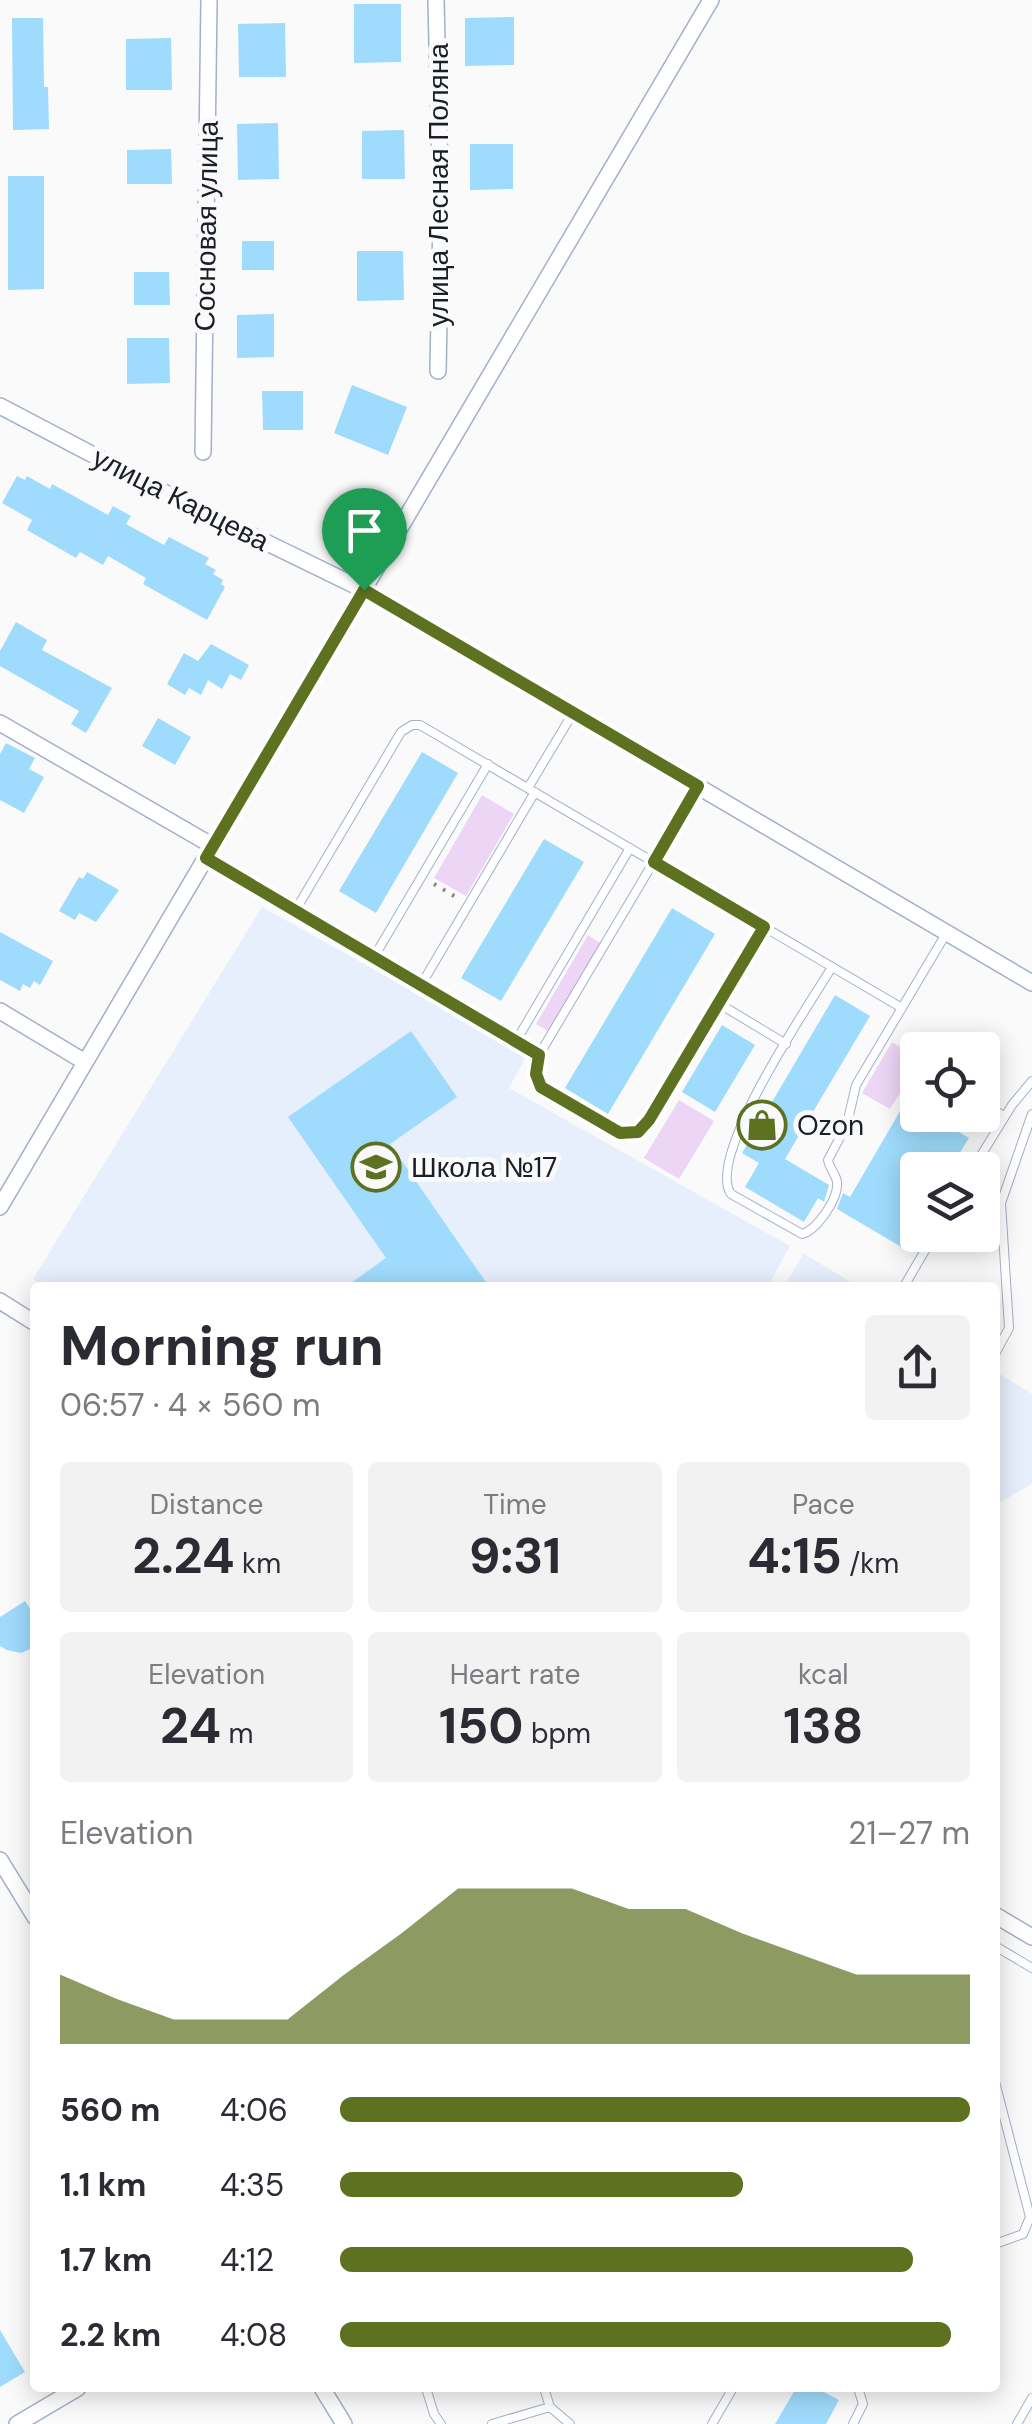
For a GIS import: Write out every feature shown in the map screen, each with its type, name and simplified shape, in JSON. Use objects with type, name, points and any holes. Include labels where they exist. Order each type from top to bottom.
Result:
[{"type":"street","name":"Сосновая улица","points":[[203,452],[209,0]]},
{"type":"street","name":"улица Лесная Поляна","points":[[436,0],[441,216],[438,371]]},
{"type":"street","points":[[0,1207],[711,0]]},
{"type":"street","name":"улица Карцева","points":[[0,406],[175,498],[364,590],[1032,982]]},
{"type":"street","points":[[0,723],[209,852]]},
{"type":"street","points":[[0,1011],[85,1062]]},
{"type":"street","points":[[0,1301],[30,1320]]},
{"type":"street","points":[[0,1860],[29,1894]]},
{"type":"street","points":[[1000,1918],[1032,1936]]},
{"type":"street","points":[[16,2424],[71,2392]]},
{"type":"street","points":[[324,2392],[344,2424]]},
{"type":"lane","points":[[421,985],[573,713]]},
{"type":"lane","points":[[295,911],[406,728],[420,726],[902,1008]]},
{"type":"lane","points":[[374,958],[488,764]]},
{"type":"lane","points":[[698,786],[539,1055],[536,1074],[541,1087],[620,1133],[634,1133],[644,1126],[764,927]]},
{"type":"lane","points":[[516,1041],[630,848]]},
{"type":"lane","points":[[209,852],[295,911],[539,1055]]},
{"type":"lane","points":[[832,967],[740,1122],[726,1182],[732,1194],[802,1234],[815,1228],[836,1193],[838,1183],[828,1164],[829,1156],[845,1129],[856,1085],[946,932]]},
{"type":"lane","points":[[718,1004],[786,1044]]},
{"type":"lane","points":[[983,1152],[1004,1116],[1032,1081]]},
{"type":"lane","points":[[1000,1114],[1004,1116]]},
{"type":"lane","points":[[1000,1345],[1009,1328],[1001,1204],[1032,1114]]},
{"type":"lane","points":[[907,1282],[924,1252]]},
{"type":"lane","points":[[1000,1949],[1032,1968]]},
{"type":"lane","points":[[1000,2101],[1030,2213],[1029,2232],[1000,2243]]},
{"type":"lane","points":[[427,2392],[441,2424]]},
{"type":"lane","points":[[545,2392],[550,2407],[570,2424]]},
{"type":"lane","points":[[712,2424],[731,2392]]},
{"type":"lane","points":[[853,2424],[863,2404],[859,2392]]},
{"type":"lane","points":[[1017,2424],[1032,2398]]},
{"type":"lane","points":[[492,2424],[550,2407]]},
{"type":"path","points":[[421,877],[468,905]]},
{"type":"shaded area","points":[[482,795],[514,814],[466,896],[434,878]]},
{"type":"shaded area","name":"Школа №17","points":[[262,907],[527,1055],[509,1088],[790,1246],[770,1282],[33,1279]]},
{"type":"shaded area","points":[[588,935],[602,944],[550,1032],[536,1024]]},
{"type":"shaded area","points":[[892,1042],[900,1047],[900,1093],[890,1109],[862,1093]]},
{"type":"shaded area","points":[[679,1100],[714,1121],[679,1179],[644,1158]]},
{"type":"shaded area","points":[[804,1253],[851,1282],[787,1282]]},
{"type":"shaded area","points":[[1000,1374],[1032,1394],[1032,1484],[1000,1502]]},
{"type":"building","points":[[354,4],[401,4],[401,62],[354,63]]},
{"type":"building","points":[[514,17],[514,65],[465,66],[465,18]]},
{"type":"building","points":[[12,18],[43,18],[49,129],[13,130]]},
{"type":"building","points":[[285,23],[286,77],[239,77],[238,24]]},
{"type":"building","points":[[171,38],[172,90],[126,90],[126,39]]},
{"type":"building","points":[[278,123],[279,179],[238,180],[237,124]]},
{"type":"building","points":[[404,130],[405,179],[362,179],[362,131]]},
{"type":"building","points":[[470,144],[513,144],[513,189],[470,190]]},
{"type":"building","points":[[171,149],[172,184],[127,184],[127,150]]},
{"type":"building","points":[[8,176],[44,176],[44,289],[8,290]]},
{"type":"building","points":[[242,241],[274,241],[274,270],[242,270]]},
{"type":"building","points":[[357,251],[403,251],[404,300],[357,301]]},
{"type":"building","points":[[134,272],[169,272],[170,305],[134,305]]},
{"type":"building","points":[[274,314],[274,357],[237,358],[237,315]]},
{"type":"building","points":[[127,338],[169,338],[170,383],[127,384]]},
{"type":"building","points":[[352,385],[407,407],[388,455],[334,433]]},
{"type":"building","points":[[262,391],[303,391],[303,430],[263,430]]},
{"type":"building","points":[[17,476],[25,480],[27,476],[50,489],[52,484],[108,515],[113,506],[131,516],[126,524],[164,545],[169,537],[209,558],[205,564],[216,570],[213,574],[223,580],[221,584],[225,587],[207,620],[143,584],[146,578],[108,556],[103,565],[80,552],[76,558],[27,530],[32,520],[2,503]]},
{"type":"building","points":[[16,622],[47,640],[42,650],[112,688],[86,733],[71,724],[79,711],[0,666],[0,651]]},
{"type":"building","points":[[211,644],[249,665],[241,680],[230,674],[222,689],[208,680],[201,695],[189,688],[185,695],[167,684],[184,653],[198,661]]},
{"type":"building","points":[[158,718],[191,737],[175,765],[142,746]]},
{"type":"building","points":[[6,743],[35,758],[29,769],[44,777],[24,813],[0,800],[0,754]]},
{"type":"building","points":[[422,752],[458,773],[376,913],[339,891]]},
{"type":"building","points":[[544,839],[584,862],[501,1001],[461,978]]},
{"type":"building","points":[[87,872],[119,890],[96,922],[79,913],[75,920],[59,911],[79,877],[83,879]]},
{"type":"building","points":[[672,908],[715,934],[608,1114],[565,1088]]},
{"type":"building","points":[[0,932],[53,961],[40,985],[34,981],[30,988],[23,984],[20,991],[0,980]]},
{"type":"building","points":[[835,995],[870,1016],[785,1159],[829,1185],[824,1202],[818,1198],[804,1222],[745,1187],[759,1163],[742,1153]]},
{"type":"building","points":[[722,1025],[755,1045],[715,1112],[682,1092]]},
{"type":"building","points":[[411,1031],[457,1097],[390,1144],[486,1282],[352,1282],[386,1258],[288,1117]]},
{"type":"building","points":[[900,1111],[900,1132],[959,1132],[969,1138],[960,1152],[900,1152],[900,1246],[837,1209],[843,1193],[850,1197]]},
{"type":"building","points":[[25,1601],[30,1608],[30,1649],[21,1653],[0,1646],[0,1617]]},
{"type":"building","points":[[0,2330],[25,2372],[0,2387]]},
{"type":"building","points":[[794,2392],[824,2392],[839,2400],[826,2424],[775,2424]]},
{"type":"place","name":"Ozon","points":[[762,1125]]},
{"type":"place","name":"Школа №17","points":[[376,1167]]},
{"type":"route","points":[[364,590],[698,786],[654,862],[764,927],[649,1120],[638,1132],[620,1133],[541,1087],[536,1074],[539,1055],[206,858],[364,590]]}]
